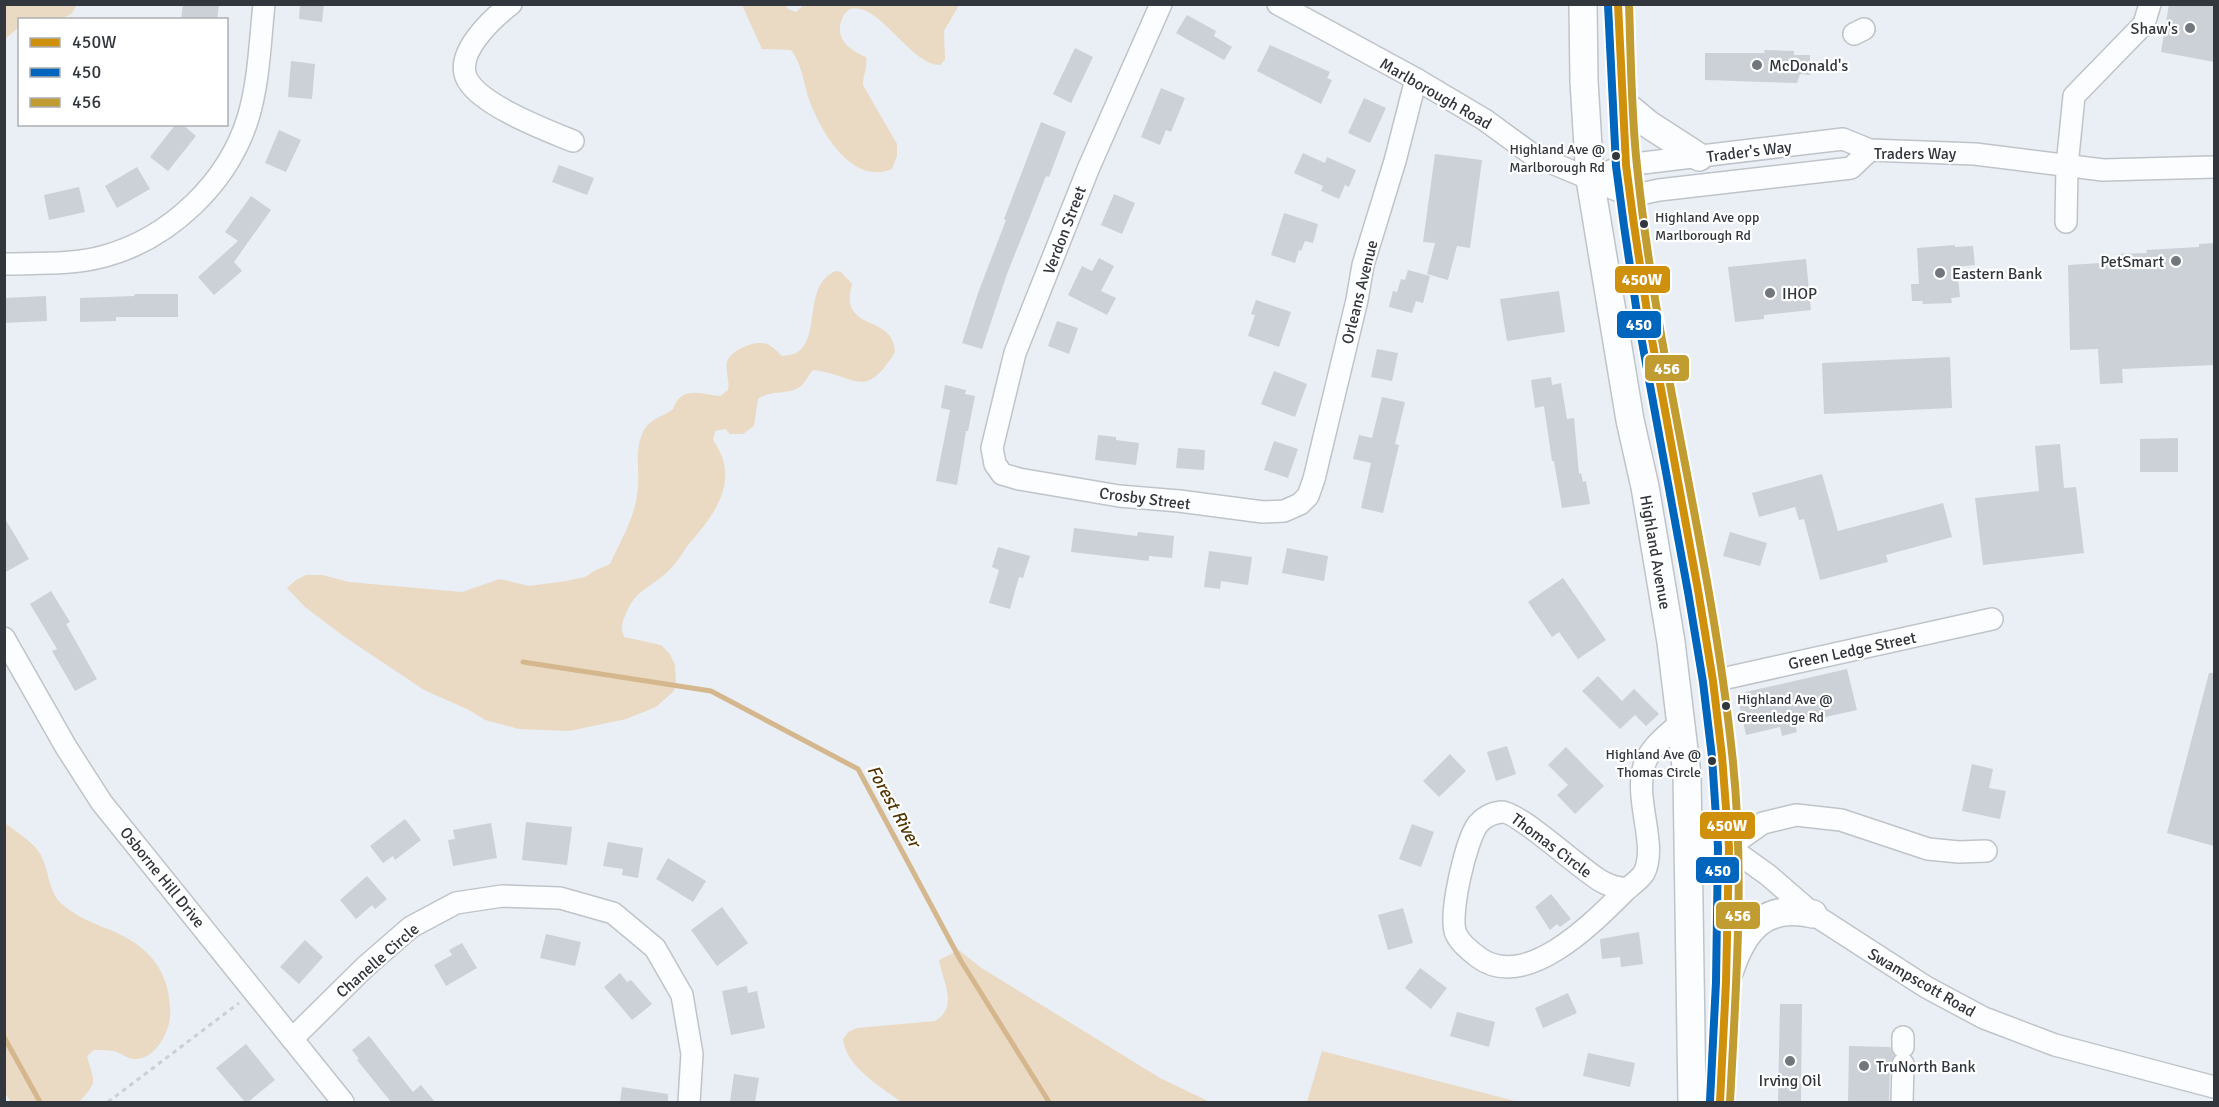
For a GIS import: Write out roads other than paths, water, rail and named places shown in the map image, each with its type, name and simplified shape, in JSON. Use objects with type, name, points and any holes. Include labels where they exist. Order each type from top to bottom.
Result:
[{"type":"main road","name":"Highland Avenue","points":[[1583,4],[1584,81],[1590,179],[1628,409],[1658,558],[1687,775],[1692,1102]]},
{"type":"main road","name":"Highland Avenue","points":[[1618,4],[1626,165],[1648,318],[1713,681],[1722,756],[1729,847],[1720,1102]]},
{"type":"main road","points":[[1624,104],[1648,124],[1699,158]]},
{"type":"main road","points":[[1726,982],[1737,949],[1752,928],[1770,914],[1798,910],[1813,914]]},
{"type":"street","points":[[4,264],[71,262],[104,256],[136,245],[157,233],[193,205],[214,182],[235,148],[247,120],[254,94],[264,4]]},
{"type":"street","points":[[511,4],[483,30],[468,51],[464,65],[467,79],[481,95],[523,120],[573,141]]},
{"type":"street","name":"Verdon Street","points":[[995,464],[992,448],[1015,353],[1089,167],[1161,4]]},
{"type":"street","name":"Marlborough Road","points":[[1278,4],[1416,79],[1485,120],[1533,155],[1590,179]]},
{"type":"street","points":[[2066,222],[2067,166],[2074,96],[2144,24],[2150,4]]},
{"type":"street","name":"Orleans Avenue","points":[[1300,504],[1308,496],[1314,479],[1357,300],[1363,265],[1395,160],[1416,79]]},
{"type":"street","name":"Trader's Way","points":[[1626,165],[1843,139],[1870,150]]},
{"type":"street","name":"Traders Way","points":[[1631,196],[1659,190],[1851,168],[1870,150],[1976,154],[2103,170],[2214,167]]},
{"type":"street","points":[[1590,179],[1626,165]]},
{"type":"street","points":[[1590,179],[1631,196]]},
{"type":"street","name":"Crosby Street","points":[[995,464],[1002,474],[1019,479],[1119,496],[1263,512],[1284,511],[1300,504]]},
{"type":"street","name":"Green Ledge Street","points":[[1713,681],[1992,619]]},
{"type":"street","name":"Osborne Hill Drive","points":[[4,638],[66,747],[102,802],[343,1102]]},
{"type":"street","name":"Thomas Circle","points":[[1627,889],[1615,888],[1601,881],[1518,817],[1505,811],[1489,814],[1479,824],[1465,852],[1456,899],[1455,932],[1463,944],[1484,961],[1500,967],[1516,966],[1552,952],[1586,928],[1643,875],[1648,860],[1647,835],[1641,805],[1644,765],[1651,752],[1680,723]]},
{"type":"street","points":[[1688,845],[1729,847],[1763,824],[1796,815],[1841,820],[1928,849],[1959,852],[1986,851]]},
{"type":"street","name":"Swampscott Road","points":[[1729,847],[1768,875],[1813,914],[1926,987],[1984,1018],[2055,1045],[2214,1087]]},
{"type":"street","name":"Chanelle Circle","points":[[292,1039],[365,966],[411,927],[456,903],[502,897],[560,898],[613,913],[655,948],[682,995],[692,1054],[689,1102]]},
{"type":"street","points":[[1902,1102],[1903,1049]]},
{"type":"waterway","name":"Forest River","points":[[523,662],[711,691],[858,769],[961,961],[1049,1102]]},
{"type":"waterway","points":[[4,1037],[40,1102]]},
{"type":"place","name":"Shaw's","points":[[2190,28]]},
{"type":"place","name":"McDonald's","points":[[1757,65]]},
{"type":"place","name":"Highland Ave @ Marlborough Rd","points":[[1616,156]]},
{"type":"place","name":"Highland Ave opp Marlborough Rd","points":[[1644,224]]},
{"type":"place","name":"PetSmart","points":[[2176,261]]},
{"type":"place","name":"Eastern Bank","points":[[1940,273]]},
{"type":"place","name":"IHOP","points":[[1770,293]]},
{"type":"place","name":"Highland Ave @ Greenledge Rd","points":[[1726,706]]},
{"type":"place","name":"Highland Ave @ Thomas Circle","points":[[1712,761]]},
{"type":"place","name":"Irving Oil","points":[[1790,1061]]},
{"type":"place","name":"TruNorth Bank","points":[[1864,1066]]}]
